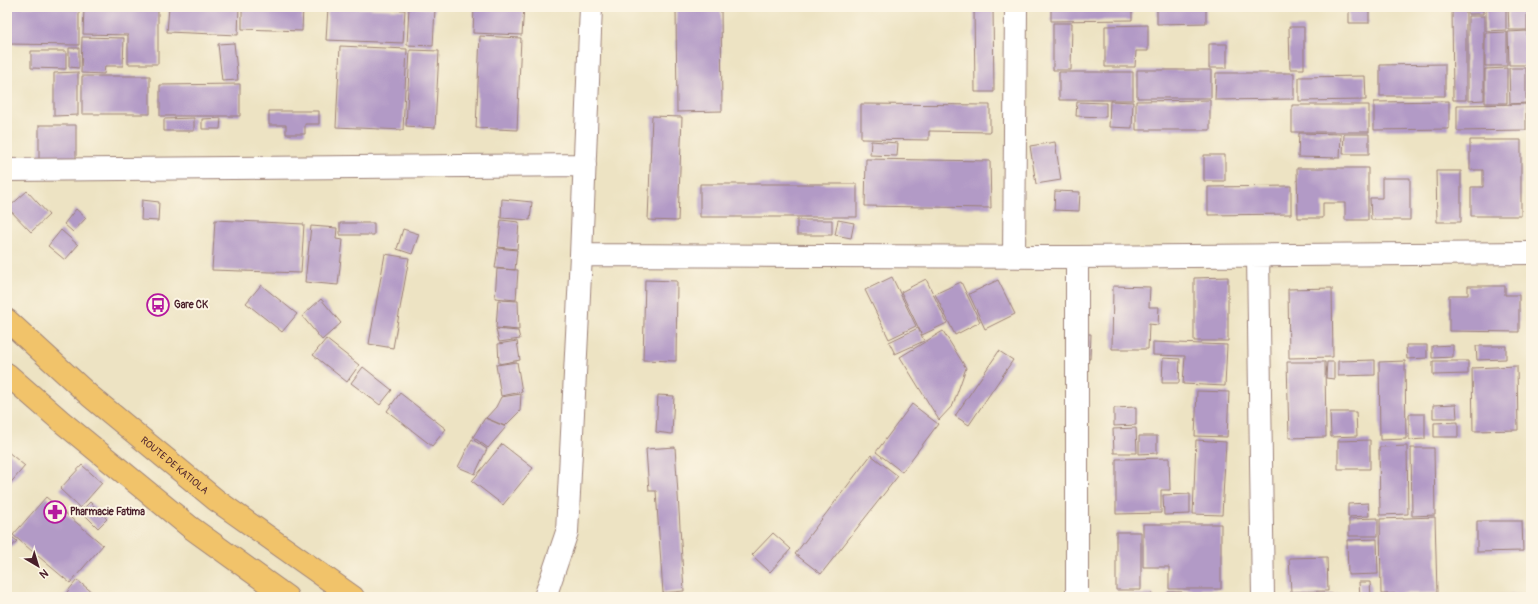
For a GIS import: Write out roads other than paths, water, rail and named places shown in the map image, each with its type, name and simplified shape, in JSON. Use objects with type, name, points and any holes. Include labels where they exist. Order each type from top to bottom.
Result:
[{"type":"highway","name":"ROUTE DE KATIOLA","points":[[7,320],[90,396],[216,500],[353,597]]},
{"type":"highway","points":[[7,374],[62,422],[190,527],[287,597]]},
{"type":"street","points":[[545,597],[567,532],[581,255],[591,7]]},
{"type":"street","points":[[1014,256],[1016,7]]},
{"type":"street","points":[[7,170],[584,165]]},
{"type":"street","points":[[581,255],[1077,257],[1531,253]]},
{"type":"street","points":[[1258,256],[1263,597]]},
{"type":"street","points":[[1077,257],[1077,597]]},
{"type":"place","name":"Gare CK","points":[[158,305]]},
{"type":"place","name":"Pharmacie Fatima","points":[[55,512]]}]
